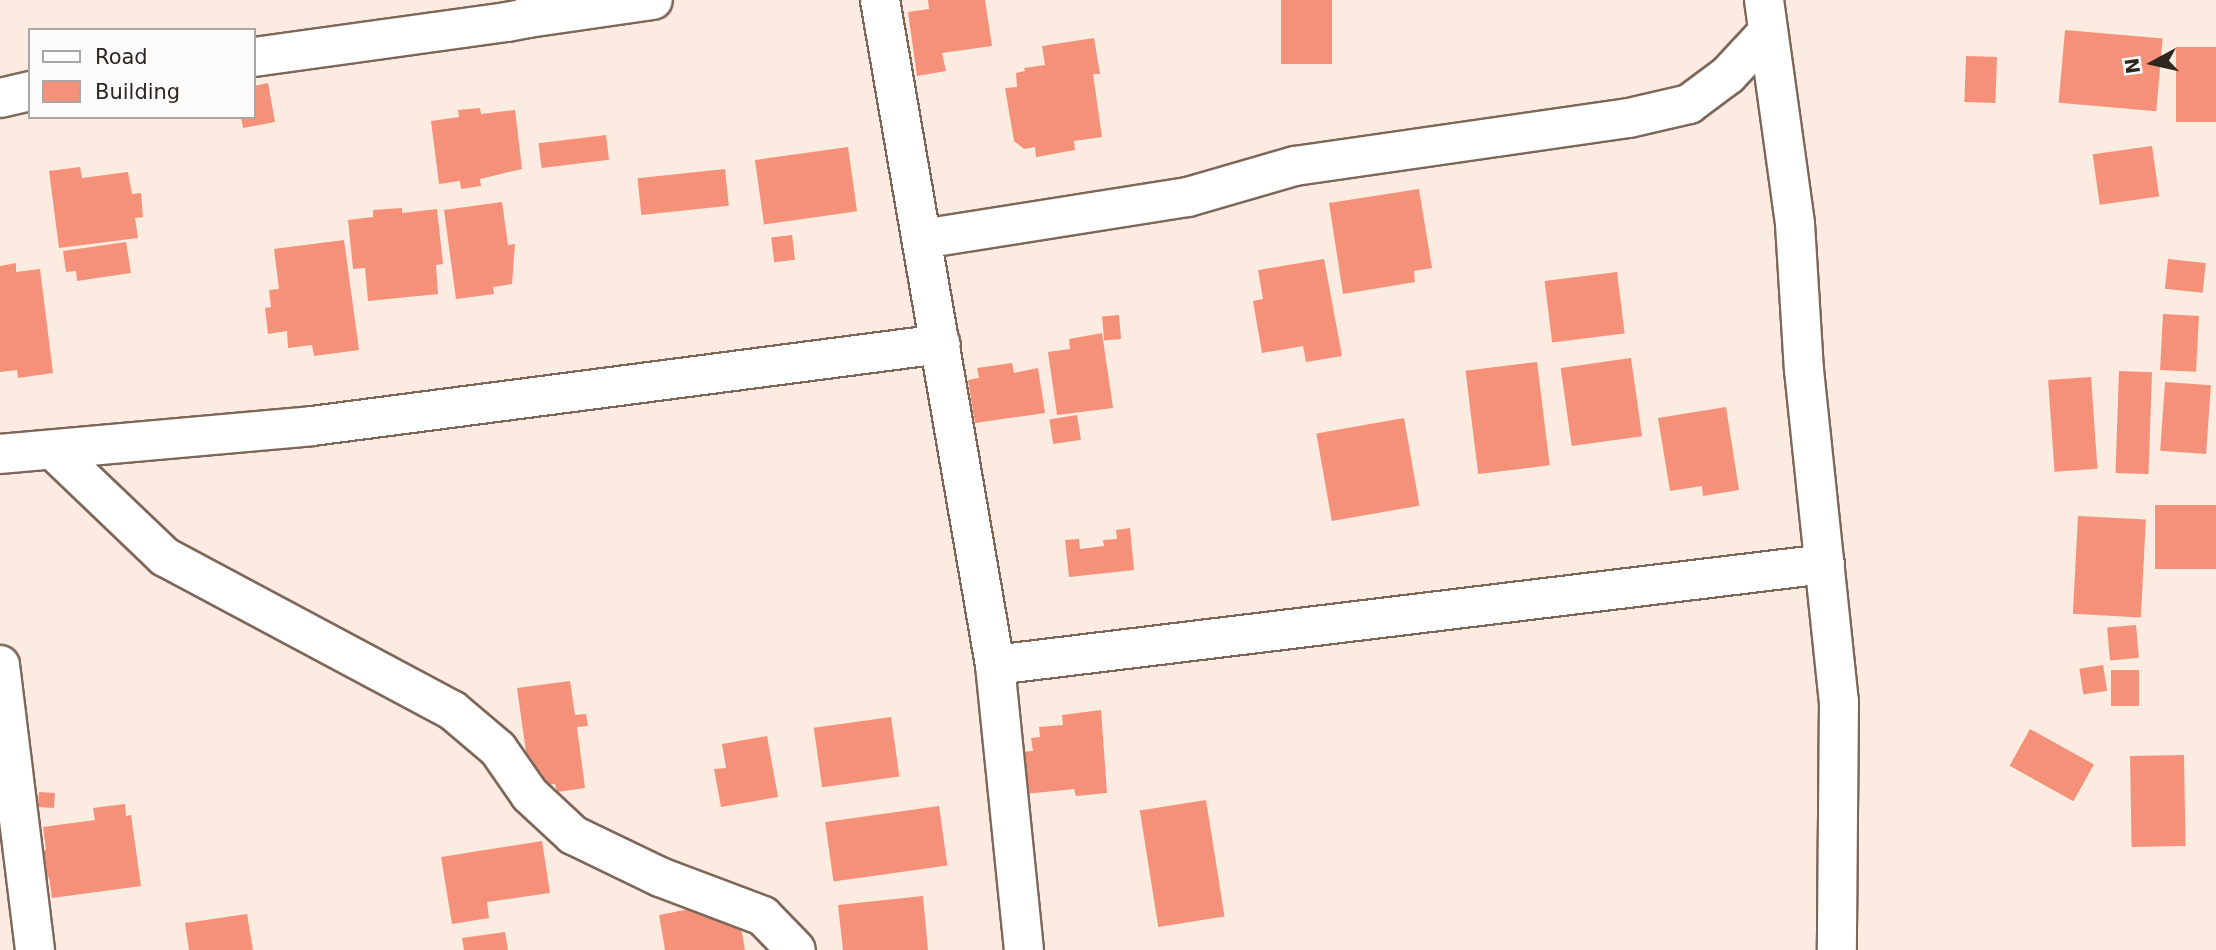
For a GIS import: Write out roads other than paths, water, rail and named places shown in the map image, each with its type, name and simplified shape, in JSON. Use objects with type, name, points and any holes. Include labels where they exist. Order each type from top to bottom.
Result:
[{"type":"street","points":[[256,57],[533,9],[653,0]]},
{"type":"street","points":[[880,0],[942,344],[995,665],[1024,950]]},
{"type":"street","points":[[922,239],[1188,197],[1296,166],[1616,120],[1689,104],[1728,75],[1766,16]]},
{"type":"street","points":[[1766,16],[1795,224],[1804,370],[1839,701],[1837,950]]},
{"type":"street","points":[[0,98],[28,92]]},
{"type":"street","points":[[0,454],[312,426],[942,344]]},
{"type":"street","points":[[52,450],[165,557],[452,710],[498,748],[530,794],[573,835],[660,877],[763,916],[796,950]]},
{"type":"street","points":[[995,665],[1825,564]]},
{"type":"street","points":[[0,665],[35,950]]}]
